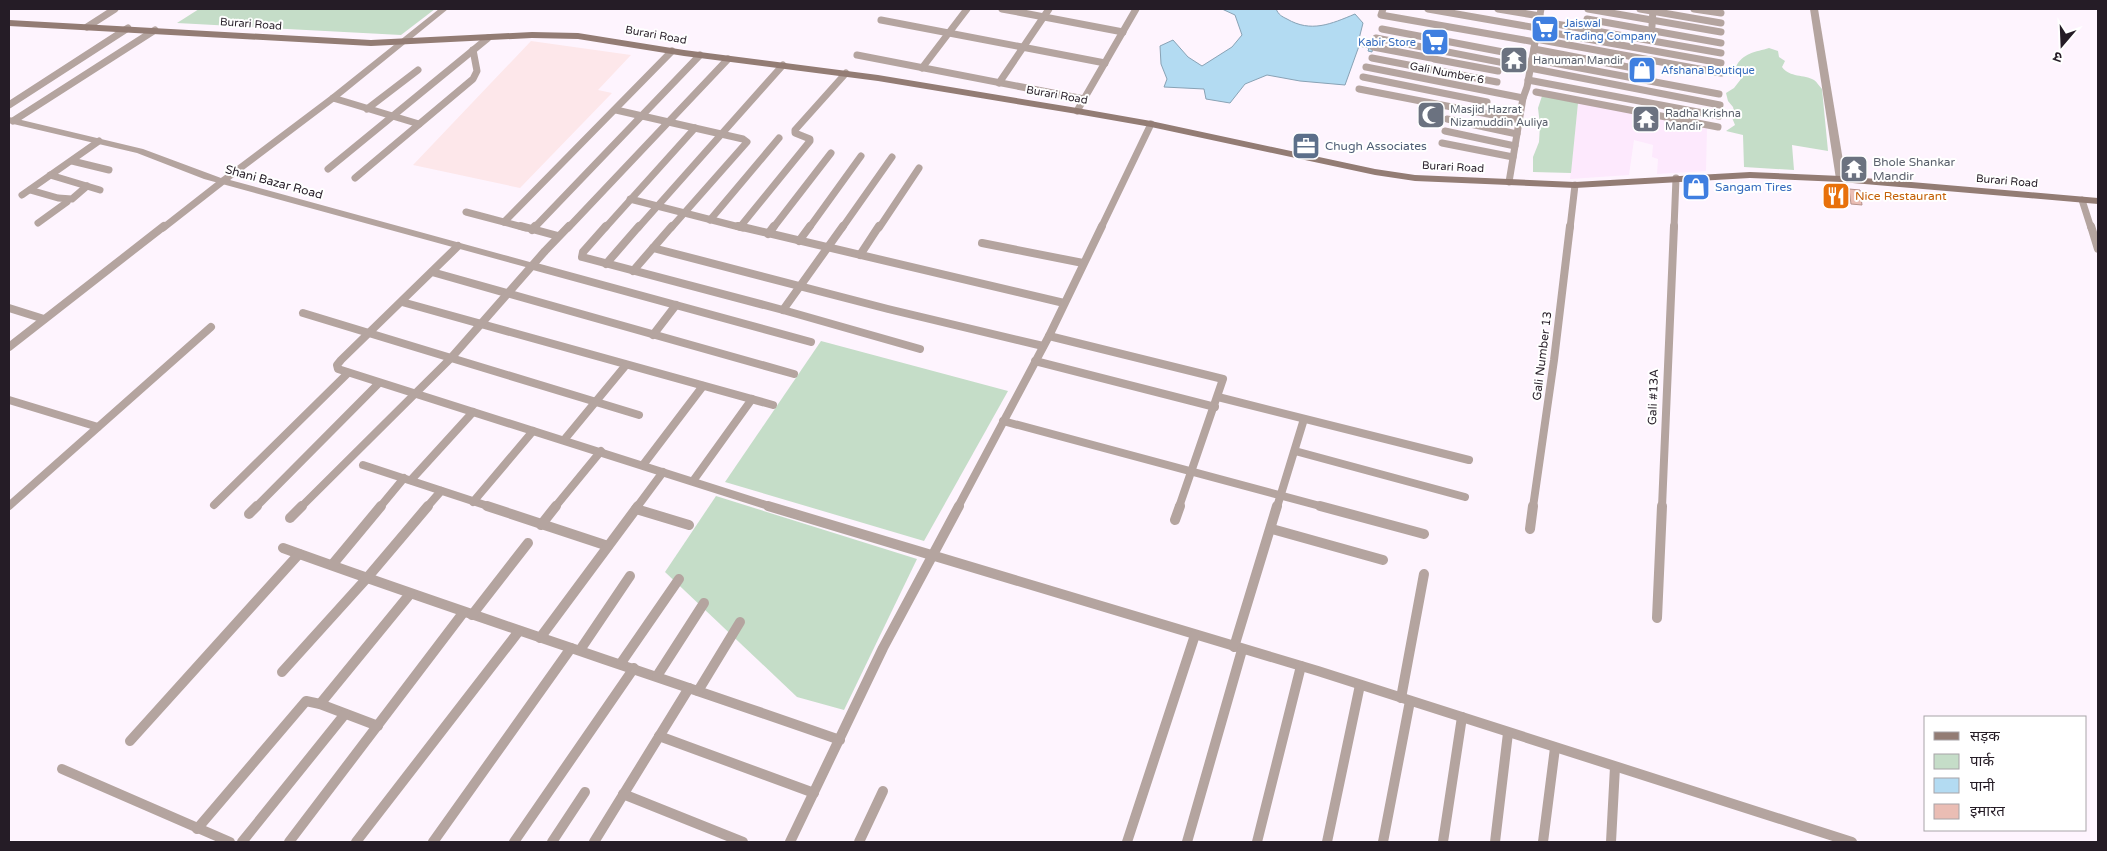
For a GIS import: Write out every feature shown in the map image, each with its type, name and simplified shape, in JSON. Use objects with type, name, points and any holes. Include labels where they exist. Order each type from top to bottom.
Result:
[{"type":"main road","name":"Burari Road","points":[[9,23],[128,28],[335,42],[402,43],[488,38],[578,36],[728,59],[846,73],[1077,111],[1151,124],[1393,175],[1432,179],[1575,185],[1750,175],[1840,179],[2098,201]]},
{"type":"street","points":[[87,27],[115,9]]},
{"type":"street","points":[[9,347],[222,181],[333,98],[444,9]]},
{"type":"street","points":[[922,68],[967,9]]},
{"type":"street","points":[[1002,9],[1123,32]]},
{"type":"street","points":[[999,83],[1049,9]]},
{"type":"street","points":[[1077,111],[1136,9]]},
{"type":"street","points":[[1428,9],[1456,11],[1585,39],[1721,63]]},
{"type":"street","points":[[1498,9],[1540,15],[1586,29],[1721,53]]},
{"type":"street","points":[[1579,93],[1588,9],[1721,32]]},
{"type":"street","points":[[1640,9],[1721,23]]},
{"type":"street","points":[[1694,9],[1720,13]]},
{"type":"street","points":[[1814,9],[1840,179]]},
{"type":"street","points":[[1648,114],[1653,10]]},
{"type":"street","points":[[1451,27],[1456,11]]},
{"type":"street","points":[[1382,12],[1535,43],[1584,48],[1718,73]]},
{"type":"street","points":[[1509,182],[1523,98],[1540,15]]},
{"type":"street","points":[[1587,19],[1721,43]]},
{"type":"street","points":[[881,20],[1105,63]]},
{"type":"street","points":[[1420,100],[1441,25]]},
{"type":"street","points":[[9,105],[128,28]]},
{"type":"street","points":[[1382,29],[1503,52]]},
{"type":"street","points":[[11,120],[155,30]]},
{"type":"street","points":[[1485,113],[1487,102],[1496,82],[1506,37]]},
{"type":"street","points":[[328,169],[488,38]]},
{"type":"street","points":[[1376,38],[1720,105]]},
{"type":"street","points":[[1535,43],[1582,58],[1649,70]]},
{"type":"street","points":[[1373,47],[1498,72]]},
{"type":"street","points":[[355,178],[473,79],[477,71],[473,50]]},
{"type":"street","points":[[504,222],[672,51]]},
{"type":"street","points":[[532,230],[700,55]]},
{"type":"street","points":[[857,55],[1084,100]]},
{"type":"street","points":[[1372,58],[1496,82]]},
{"type":"street","points":[[290,518],[451,358],[558,236],[670,122],[728,59]]},
{"type":"street","points":[[1532,59],[1719,94]]},
{"type":"street","points":[[606,264],[783,66]]},
{"type":"street","name":"Gali Number 6","points":[[1366,67],[1523,98]]},
{"type":"street","points":[[367,109],[418,70]]},
{"type":"street","points":[[740,227],[810,141],[810,139],[795,133],[795,130],[846,73]]},
{"type":"street","points":[[1363,77],[1487,102]]},
{"type":"street","points":[[1528,80],[1579,93],[1719,116]]},
{"type":"street","points":[[1359,89],[1519,120]]},
{"type":"street","points":[[1536,92],[1718,127]]},
{"type":"street","points":[[333,98],[419,124]]},
{"type":"street","points":[[616,110],[743,139],[747,142],[633,271]]},
{"type":"street","points":[[1448,119],[1517,134]]},
{"type":"street","name":"Shani Bazar Road","points":[[11,120],[140,151],[222,181],[533,266]]},
{"type":"street","points":[[790,842],[883,648],[1049,336],[1151,124]]},
{"type":"street","points":[[695,128],[581,255],[586,259],[783,310],[920,349]]},
{"type":"street","points":[[1445,131],[1515,146]]},
{"type":"street","points":[[710,220],[779,138]]},
{"type":"street","points":[[22,195],[99,141]]},
{"type":"street","points":[[1442,143],[1513,158]]},
{"type":"street","points":[[768,234],[831,153]]},
{"type":"street","points":[[799,241],[861,156]]},
{"type":"street","points":[[783,310],[892,157]]},
{"type":"street","points":[[72,160],[109,170]]},
{"type":"street","points":[[860,255],[919,168]]},
{"type":"street","points":[[50,175],[100,190]]},
{"type":"street","name":"Gali #13A","points":[[1657,618],[1676,178]]},
{"type":"street","name":"Gali Number 13","points":[[1530,529],[1554,360],[1575,185]]},
{"type":"street","points":[[30,190],[58,198],[72,199],[87,186]]},
{"type":"street","points":[[630,199],[684,214],[1064,303]]},
{"type":"street","points":[[2082,200],[2098,249]]},
{"type":"street","points":[[38,223],[67,202]]},
{"type":"street","points":[[466,212],[558,236]]},
{"type":"street","points":[[982,243],[1083,263]]},
{"type":"street","points":[[458,246],[368,333],[337,365],[338,369],[932,556],[1302,666],[1852,842]]},
{"type":"street","points":[[653,248],[888,309],[1043,346]]},
{"type":"street","points":[[533,266],[811,342]]},
{"type":"street","points":[[432,272],[794,374]]},
{"type":"street","points":[[402,302],[772,405]]},
{"type":"street","points":[[653,335],[676,305]]},
{"type":"street","points":[[9,308],[44,319]]},
{"type":"street","points":[[303,313],[638,415]]},
{"type":"street","points":[[9,506],[211,327]]},
{"type":"street","points":[[1049,336],[1220,377],[1223,380],[1175,520]]},
{"type":"street","points":[[1035,361],[1215,407]]},
{"type":"street","points":[[564,440],[626,365]]},
{"type":"street","points":[[214,505],[348,373]]},
{"type":"street","points":[[249,514],[379,383]]},
{"type":"street","points":[[643,465],[703,386]]},
{"type":"street","points":[[1218,397],[1469,460]]},
{"type":"street","points":[[693,481],[752,399]]},
{"type":"street","points":[[9,400],[98,427]]},
{"type":"street","points":[[332,565],[408,479],[473,412]]},
{"type":"street","points":[[1187,842],[1238,648],[1304,419]]},
{"type":"street","points":[[1003,421],[1424,534]]},
{"type":"street","points":[[473,502],[533,431]]},
{"type":"street","points":[[541,525],[600,451]]},
{"type":"street","points":[[1294,451],[1465,496]]},
{"type":"street","points":[[363,465],[608,546]]},
{"type":"street","points":[[540,638],[664,472]]},
{"type":"street","points":[[282,672],[368,578],[441,491]]},
{"type":"street","points":[[636,509],[689,525]]},
{"type":"street","points":[[1272,529],[1383,560]]},
{"type":"street","points":[[289,842],[378,726],[528,543]]},
{"type":"street","points":[[283,548],[468,614],[621,663],[840,740]]},
{"type":"street","points":[[130,741],[299,554]]},
{"type":"street","points":[[1383,842],[1424,574]]},
{"type":"street","points":[[433,842],[630,576]]},
{"type":"street","points":[[621,663],[679,579]]},
{"type":"street","points":[[320,704],[410,594]]},
{"type":"street","points":[[657,676],[704,603]]},
{"type":"street","points":[[594,842],[659,736],[740,622]]},
{"type":"street","points":[[356,842],[519,631]]},
{"type":"street","points":[[1127,842],[1195,635]]},
{"type":"street","points":[[1257,842],[1302,666]]},
{"type":"street","points":[[514,842],[634,668]]},
{"type":"street","points":[[1327,842],[1360,685]]},
{"type":"street","points":[[197,829],[302,703],[310,701],[320,704],[378,726]]},
{"type":"street","points":[[242,842],[345,714]]},
{"type":"street","points":[[1443,842],[1462,717]]},
{"type":"street","points":[[1495,842],[1508,733]]},
{"type":"street","points":[[659,736],[814,793]]},
{"type":"street","points":[[1543,842],[1554,748]]},
{"type":"street","points":[[1611,842],[1615,767]]},
{"type":"street","points":[[62,769],[230,842]]},
{"type":"street","points":[[552,842],[585,792]]},
{"type":"street","points":[[859,842],[884,792]]},
{"type":"street","points":[[623,794],[744,842]]},
{"type":"shaded area","points":[[531,41],[631,55],[598,90],[612,93],[520,188],[413,165]]},
{"type":"shaded area","points":[[1578,103],[1640,115],[1640,121],[1653,123],[1654,117],[1707,128],[1706,171],[1657,174],[1658,159],[1652,157],[1653,145],[1634,140],[1629,175],[1570,179]]},
{"type":"green space","points":[[199,9],[435,9],[401,35],[177,23]]},
{"type":"green space","points":[[1769,48],[1778,51],[1779,57],[1785,61],[1782,67],[1785,70],[1789,73],[1814,80],[1822,89],[1828,151],[1792,145],[1794,170],[1744,167],[1743,135],[1726,131],[1735,125],[1731,115],[1734,111],[1733,107],[1728,101],[1726,93],[1734,88],[1741,79],[1736,67],[1746,56]]},
{"type":"green space","points":[[1542,96],[1578,103],[1571,173],[1533,172],[1533,157],[1539,142],[1538,108]]},
{"type":"green space","points":[[821,341],[1008,391],[924,541],[725,482]]},
{"type":"green space","points":[[716,496],[917,559],[844,710],[797,697],[665,572]]},
{"type":"water","points":[[1222,9],[1276,9],[1282,16],[1304,26],[1321,26],[1355,14],[1363,23],[1358,43],[1369,46],[1374,42],[1372,52],[1368,51],[1369,48],[1359,46],[1345,85],[1300,81],[1267,75],[1245,84],[1230,103],[1206,99],[1204,89],[1164,87],[1167,79],[1161,64],[1160,46],[1173,40],[1188,57],[1202,66],[1232,47],[1242,35],[1235,15]]},
{"type":"building","points":[[1849,189],[1860,190],[1862,205],[1851,204]]},
{"type":"place","name":"Jaiswal Trading Company","points":[[1545,29]]},
{"type":"place","name":"Kabir Store","points":[[1435,42]]},
{"type":"place","name":"Hanuman Mandir","points":[[1514,60]]},
{"type":"place","name":"Afshana Boutique","points":[[1642,70]]},
{"type":"place","name":"Masjid Hazrat Nizamuddin Auliya","points":[[1431,115]]},
{"type":"place","name":"Radha Krishna Mandir","points":[[1646,119]]},
{"type":"place","name":"Chugh Associates","points":[[1306,146]]},
{"type":"place","name":"Bhole Shankar Mandir","points":[[1854,169]]},
{"type":"place","name":"Sangam Tires","points":[[1696,187]]},
{"type":"place","name":"Nice Restaurant","points":[[1836,196]]}]
